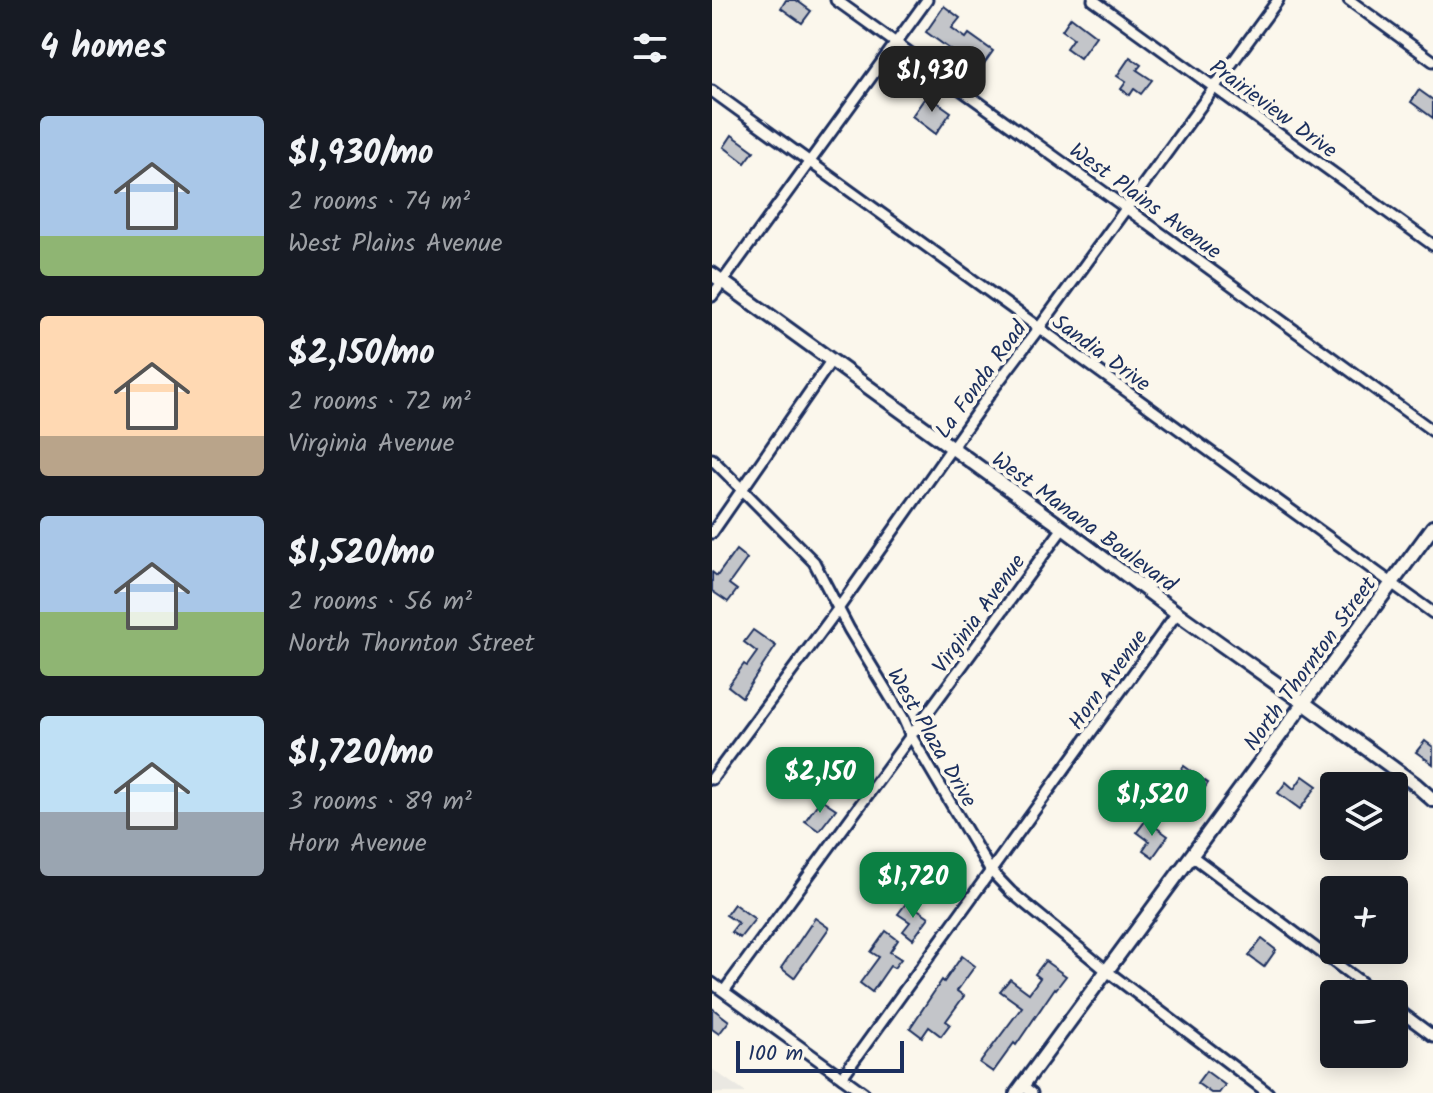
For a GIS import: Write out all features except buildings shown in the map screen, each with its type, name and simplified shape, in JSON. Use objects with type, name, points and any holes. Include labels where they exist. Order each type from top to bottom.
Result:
[{"type":"street","name":"West Plains Avenue","points":[[836,0],[1433,431]]},
{"type":"street","points":[[712,296],[717,278],[809,163],[927,0]]},
{"type":"street","name":"Prairieview Drive","points":[[1093,0],[1433,245]]},
{"type":"street","name":"La Fonda Road","points":[[712,779],[1278,0]]},
{"type":"street","points":[[1349,0],[1433,61]]},
{"type":"street","name":"Sandia Drive","points":[[712,91],[1433,613]]},
{"type":"street","name":"West Manana Boulevard","points":[[717,278],[1433,800]]},
{"type":"street","points":[[712,533],[831,361]]},
{"type":"street","name":"West Plaza Drive","points":[[712,459],[814,562],[838,609],[990,870],[1011,892],[1107,971],[1268,1093]]},
{"type":"street","name":"North Thornton Street","points":[[1024,1091],[1107,971],[1433,527]]},
{"type":"street","name":"Virginia Avenue","points":[[724,991],[1063,528]]},
{"type":"street","name":"Horn Avenue","points":[[842,1077],[1177,613]]},
{"type":"street","points":[[1192,856],[1358,980]]},
{"type":"street","points":[[712,983],[864,1093]]},
{"type":"street","points":[[1408,1017],[1433,1036]]},
{"type":"shaded area","points":[[712,1069],[746,1093],[712,1093]]}]
